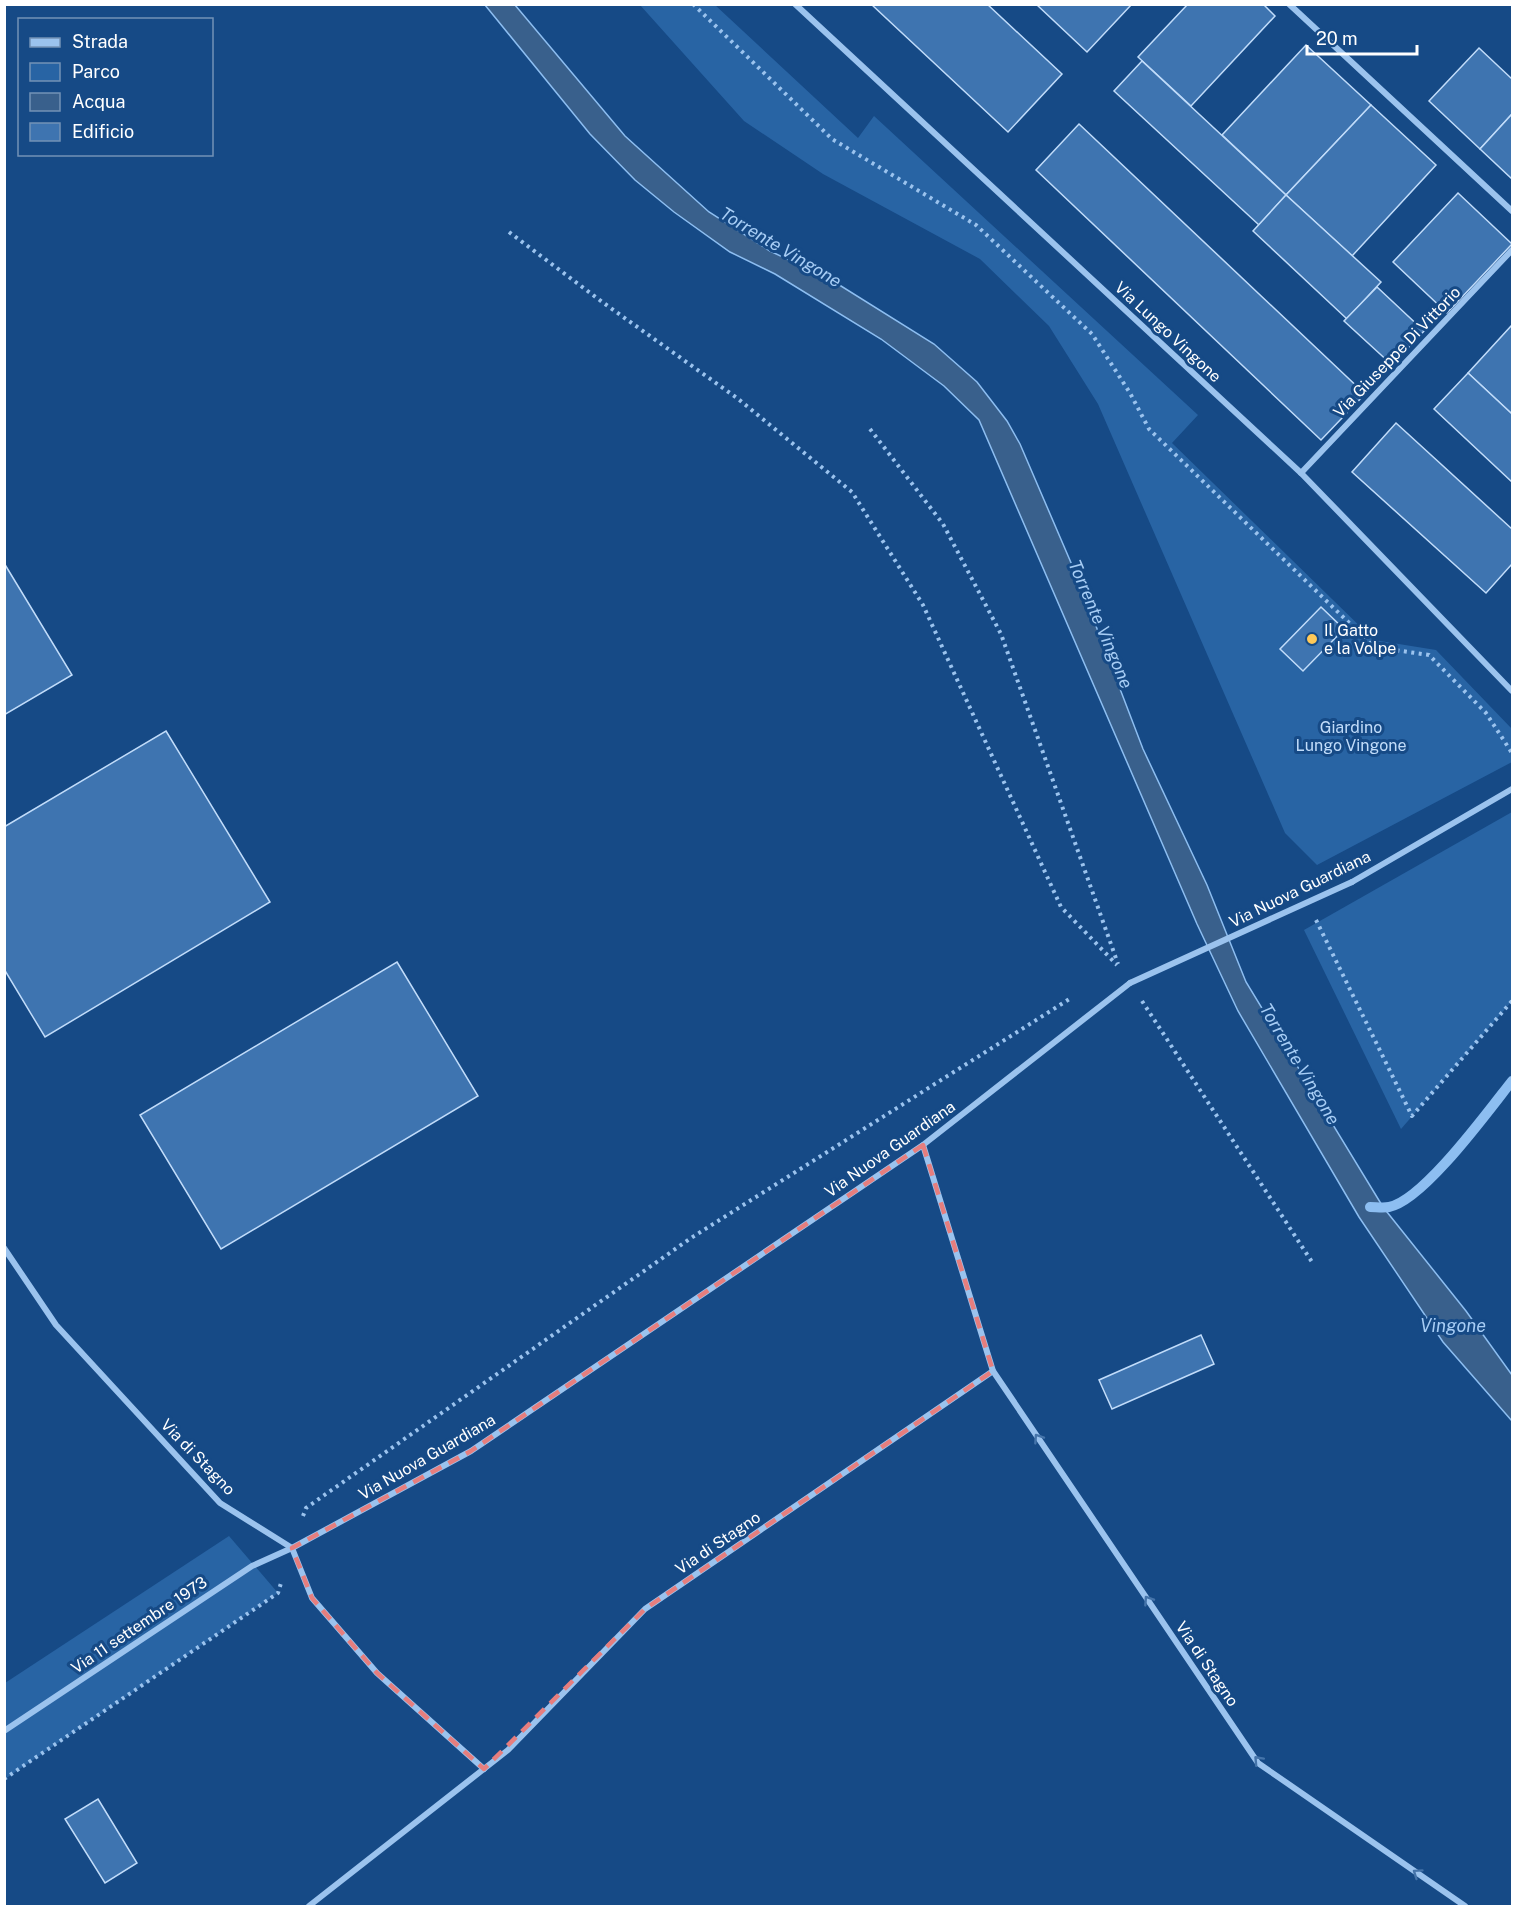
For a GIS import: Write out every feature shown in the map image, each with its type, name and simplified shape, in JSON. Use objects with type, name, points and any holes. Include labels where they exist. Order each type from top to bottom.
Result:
[{"type":"street","name":"Via Lungo Vingone","points":[[795,4],[1301,473],[1512,691]]},
{"type":"street","points":[[1289,4],[1512,212]]},
{"type":"street","name":"Via Giuseppe Di Vittorio","points":[[1301,473],[1512,250]]},
{"type":"street","name":"Via Nuova Guardiana","points":[[292,1548],[471,1451],[923,1145],[1130,983],[1352,882],[1512,789]]},
{"type":"street","name":"Via di Stagno","points":[[923,1145],[993,1371],[1258,1763],[1465,1906]]},
{"type":"street","name":"Via di Stagno","points":[[4,1248],[56,1325],[220,1503],[292,1548]]},
{"type":"street","name":"Via di Stagno","points":[[309,1906],[508,1750],[645,1609],[993,1371]]},
{"type":"street","points":[[292,1548],[312,1598],[370,1665],[484,1769]]},
{"type":"street","name":"Via 11 settembre 1973","points":[[4,1731],[252,1566],[292,1548]]},
{"type":"path","points":[[693,4],[832,138],[976,225],[1092,333],[1130,393],[1149,429],[1374,647],[1429,655],[1486,713],[1512,753]]},
{"type":"path","points":[[509,232],[737,398],[852,492],[923,605],[1061,907],[1120,967],[1001,634],[943,524],[870,429]]},
{"type":"path","points":[[1307,902],[1412,1116],[1512,1001]]},
{"type":"path","points":[[1130,983],[1312,1262]]},
{"type":"path","points":[[4,1779],[278,1593],[306,1508],[691,1238],[1080,993]]},
{"type":"highlighted area","points":[[923,1145],[993,1371],[645,1609],[484,1769],[377,1673],[312,1598],[292,1548],[471,1451]]},
{"type":"green space","name":"Giardino Lungo Vingone","points":[[640,5],[715,5],[858,138],[874,116],[1198,415],[1172,443],[1374,640],[1436,650],[1512,729],[1512,762],[1317,865],[1285,833],[1098,404],[1049,326],[980,259],[823,174],[744,121]]},
{"type":"green space","points":[[1512,812],[1512,1001],[1401,1129],[1304,930]]},
{"type":"green space","points":[[229,1536],[278,1593],[5,1779],[5,1683]]},
{"type":"water","name":"Vingone","points":[[485,5],[515,5],[625,136],[709,212],[770,251],[833,281],[934,344],[977,382],[1007,421],[1020,444],[1078,579],[1143,749],[1207,885],[1246,982],[1383,1207],[1466,1311],[1512,1375],[1512,1421],[1443,1342],[1359,1217],[1238,1011],[1197,924],[979,420],[944,386],[881,339],[775,274],[730,252],[674,212],[635,180],[590,134]]},
{"type":"building","points":[[871,4],[987,4],[1062,74],[1008,132]]},
{"type":"building","points":[[1036,4],[1132,4],[1087,52]]},
{"type":"building","points":[[1188,4],[1263,4],[1275,16],[1191,106],[1138,57]]},
{"type":"building","points":[[1306,45],[1371,105],[1286,195],[1222,135]]},
{"type":"building","points":[[1479,48],[1512,79],[1512,114],[1480,149],[1429,101]]},
{"type":"building","points":[[1142,61],[1286,195],[1259,225],[1114,91]]},
{"type":"building","points":[[1371,105],[1436,165],[1352,256],[1286,195]]},
{"type":"building","points":[[1512,114],[1512,179],[1480,149]]},
{"type":"building","points":[[1079,124],[1365,394],[1321,440],[1036,170]]},
{"type":"building","points":[[1458,193],[1512,244],[1447,313],[1393,262]]},
{"type":"building","points":[[1286,195],[1381,282],[1347,319],[1253,231]]},
{"type":"building","points":[[1377,287],[1424,331],[1392,365],[1344,321]]},
{"type":"building","points":[[1512,325],[1512,412],[1511,413],[1468,373]]},
{"type":"building","points":[[1468,373],[1512,414],[1512,482],[1434,409]]},
{"type":"building","points":[[1396,423],[1512,529],[1512,564],[1486,593],[1352,472]]},
{"type":"building","points":[[4,563],[72,675],[4,715]]},
{"type":"building","name":"Il Gatto e la Volpe","points":[[1321,607],[1344,629],[1303,671],[1280,649]]},
{"type":"building","points":[[166,731],[270,902],[45,1037],[4,969],[4,827]]},
{"type":"building","points":[[397,962],[478,1096],[221,1249],[140,1115]]},
{"type":"building","points":[[1201,1335],[1214,1364],[1112,1409],[1099,1380]]},
{"type":"building","points":[[98,1799],[137,1863],[105,1883],[65,1819]]},
{"type":"waterway","points":[[1370,1207],[1389,1207],[1403,1201],[1419,1189],[1455,1153],[1512,1081]]},
{"type":"place","name":"Il Gatto e la Volpe","points":[[1312,639]]},
{"type":"water label","name":"Torrente Vingone","points":[[781,247]]},
{"type":"water label","name":"Torrente Vingone","points":[[1101,624]]},
{"type":"water label","name":"Torrente Vingone","points":[[1300,1064]]}]
